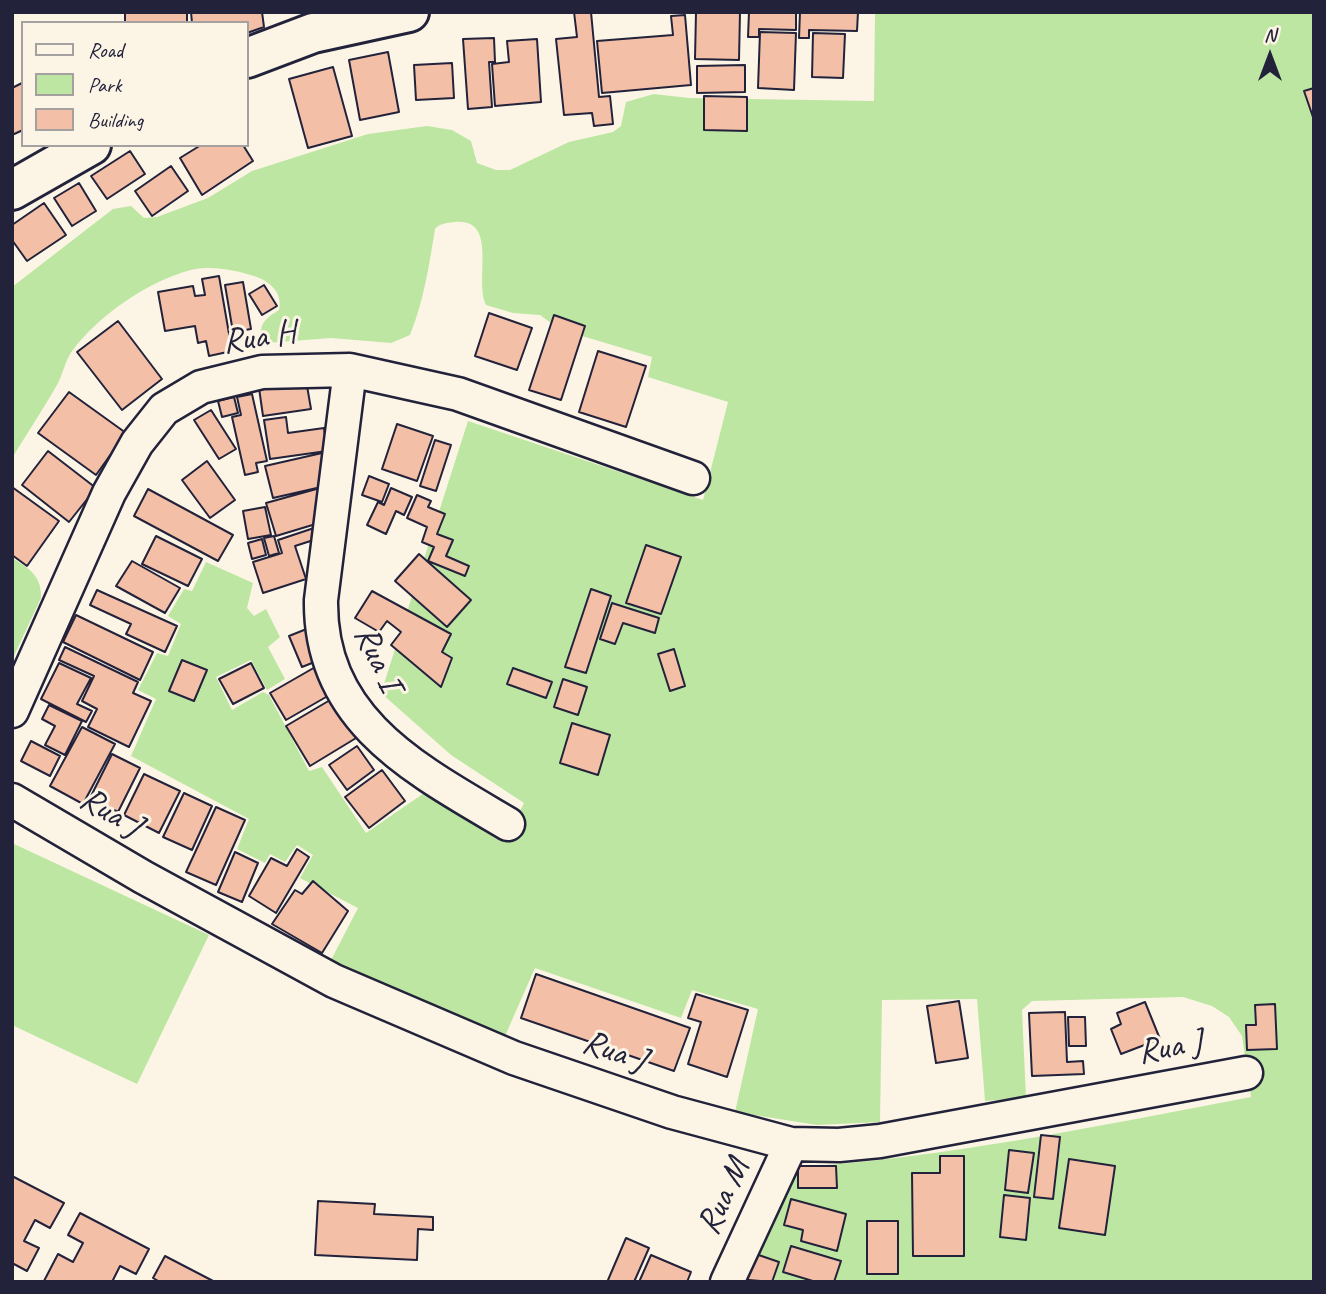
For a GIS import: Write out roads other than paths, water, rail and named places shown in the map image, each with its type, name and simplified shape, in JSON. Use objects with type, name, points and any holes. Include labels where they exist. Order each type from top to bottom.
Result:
[{"type":"main road","points":[[248,58],[313,33],[409,12]]},
{"type":"main road","points":[[12,190],[87,147]]},
{"type":"street","name":"Rua H","points":[[12,711],[109,493],[154,418],[175,400],[211,384],[290,369],[350,370],[458,394],[693,478]]},
{"type":"street","name":"Rua I","points":[[350,370],[321,600],[320,628],[325,654],[349,701],[379,739],[440,783],[508,824]]},
{"type":"street","name":"Rua J","points":[[12,800],[143,877],[334,981],[514,1059],[672,1112],[791,1144],[839,1145],[880,1141],[1246,1073]]},
{"type":"street","name":"Rua M","points":[[727,1282],[791,1144]]}]
